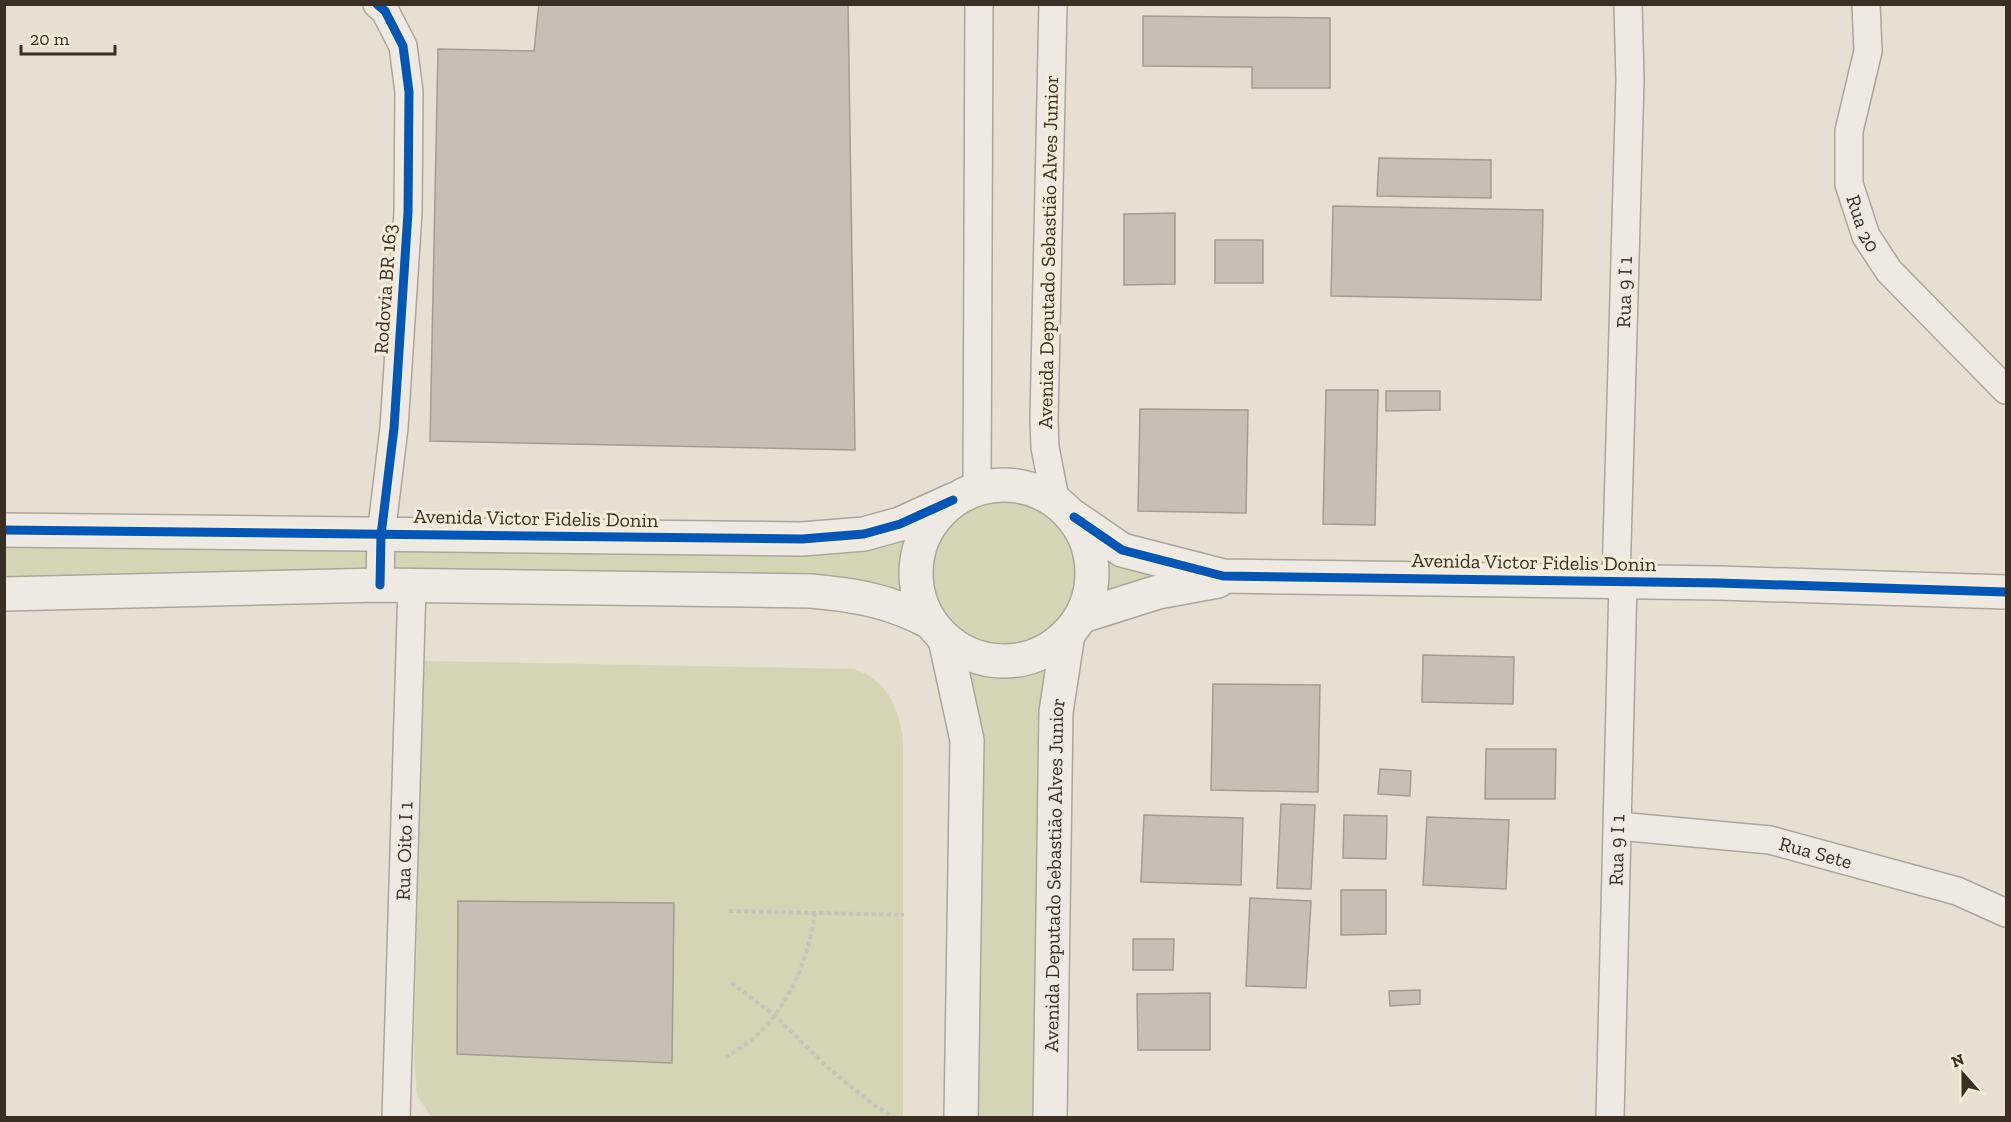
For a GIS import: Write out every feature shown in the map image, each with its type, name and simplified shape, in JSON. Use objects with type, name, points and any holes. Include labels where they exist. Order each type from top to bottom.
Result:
[{"type":"street","name":"Rodovia BR 163","points":[[377,4],[385,11],[404,46],[409,92],[408,212],[397,394],[381,535],[396,585]]},
{"type":"street","points":[[965,494],[980,4]]},
{"type":"street","name":"Avenida Deputado Sebastião Alves Junior","points":[[1053,4],[1044,420],[1046,456],[1065,508]]},
{"type":"street","name":"Rua 9 I 1","points":[[1612,1117],[1630,80],[1628,4]]},
{"type":"street","name":"Rua 20","points":[[1866,4],[1869,51],[1850,130],[1849,184],[1866,236],[1889,271],[2007,390]]},
{"type":"street","points":[[4,594],[396,585],[811,591],[860,596],[902,608],[938,630],[974,655],[1008,661],[1030,658],[1050,648],[1075,625],[1090,597],[1093,576],[1092,555],[1085,535],[1065,508],[1022,486],[1004,484],[965,494],[930,525],[917,556],[918,590],[938,630],[967,740],[961,1118]]},
{"type":"street","name":"Avenida Victor Fidelis Donin","points":[[4,530],[836,538],[864,534],[900,524],[965,494]]},
{"type":"street","name":"Avenida Victor Fidelis Donin","points":[[1065,508],[1122,550],[1223,576],[1620,582],[2007,592]]},
{"type":"street","name":"Avenida Victor Fidelis Donin","points":[[1075,625],[1158,592],[1247,576]]},
{"type":"street","name":"Rua Oito I 1","points":[[396,585],[396,1118]]},
{"type":"street","name":"Avenida Deputado Sebastião Alves Junior","points":[[1050,1118],[1056,712],[1075,625]]},
{"type":"street","name":"Rua Sete","points":[[1618,826],[1770,840],[1957,891],[2007,913]]},
{"type":"path","points":[[729,911],[904,915]]},
{"type":"path","points":[[725,1057],[744,1048],[761,1032],[798,978],[811,944],[815,913]]},
{"type":"path","points":[[732,982],[773,1014],[828,1068],[874,1105],[895,1118]]},
{"type":"green space","points":[[992,499],[1025,504],[1044,512],[1052,519],[1078,555],[1072,605],[1059,622],[1037,637],[998,648],[970,638],[933,599],[931,554],[939,538],[961,512]]},
{"type":"green space","points":[[919,522],[906,571],[913,603],[388,577],[388,543]]},
{"type":"green space","points":[[4,539],[372,541],[370,576],[5,587]]},
{"type":"green space","points":[[1096,544],[1191,577],[1095,603],[1100,588],[1101,574]]},
{"type":"green space","points":[[1060,647],[1045,1117],[971,1117],[959,660],[1000,666],[1022,665]]},
{"type":"green space","points":[[423,661],[854,669],[875,680],[889,696],[894,706],[903,740],[903,1117],[432,1118],[417,1095],[414,1056]]},
{"type":"building","points":[[539,4],[848,4],[855,450],[430,441],[438,49],[534,51]]},
{"type":"building","points":[[1143,16],[1330,18],[1330,88],[1252,88],[1252,67],[1143,66]]},
{"type":"building","points":[[1379,158],[1491,160],[1491,198],[1377,196]]},
{"type":"building","points":[[1333,206],[1543,210],[1541,300],[1331,296]]},
{"type":"building","points":[[1175,213],[1175,284],[1124,285],[1124,214]]},
{"type":"building","points":[[1215,240],[1263,240],[1263,283],[1215,283]]},
{"type":"building","points":[[1326,390],[1378,390],[1375,525],[1323,524]]},
{"type":"building","points":[[1386,391],[1440,391],[1440,410],[1386,411]]},
{"type":"building","points":[[1140,409],[1248,410],[1246,513],[1138,511]]},
{"type":"building","points":[[1423,655],[1514,657],[1513,704],[1422,702]]},
{"type":"building","points":[[1213,684],[1320,685],[1318,792],[1211,790]]},
{"type":"building","points":[[1486,749],[1556,749],[1555,799],[1485,799]]},
{"type":"building","points":[[1380,769],[1411,771],[1410,796],[1378,794]]},
{"type":"building","points":[[1281,804],[1315,805],[1311,889],[1277,888]]},
{"type":"building","points":[[1144,815],[1243,818],[1241,885],[1141,882]]},
{"type":"building","points":[[1344,815],[1387,816],[1386,859],[1343,858]]},
{"type":"building","points":[[1427,817],[1509,820],[1506,889],[1423,885]]},
{"type":"building","points":[[1341,890],[1386,890],[1386,934],[1341,935]]},
{"type":"building","points":[[1250,898],[1311,901],[1306,988],[1246,986]]},
{"type":"building","points":[[458,901],[674,903],[672,1063],[457,1054]]},
{"type":"building","points":[[1133,939],[1174,939],[1173,970],[1133,970]]},
{"type":"building","points":[[1420,990],[1420,1004],[1390,1006],[1389,991]]},
{"type":"building","points":[[1210,993],[1210,1050],[1138,1050],[1137,994]]},
{"type":"cycle path","points":[[377,4],[385,11],[403,46],[409,92],[408,212],[394,428],[381,535],[380,585]]},
{"type":"cycle path","points":[[4,530],[802,539],[864,534],[900,524],[953,500]]},
{"type":"cycle path","points":[[1074,517],[1122,550],[1223,576],[1719,583],[2006,592]]}]
